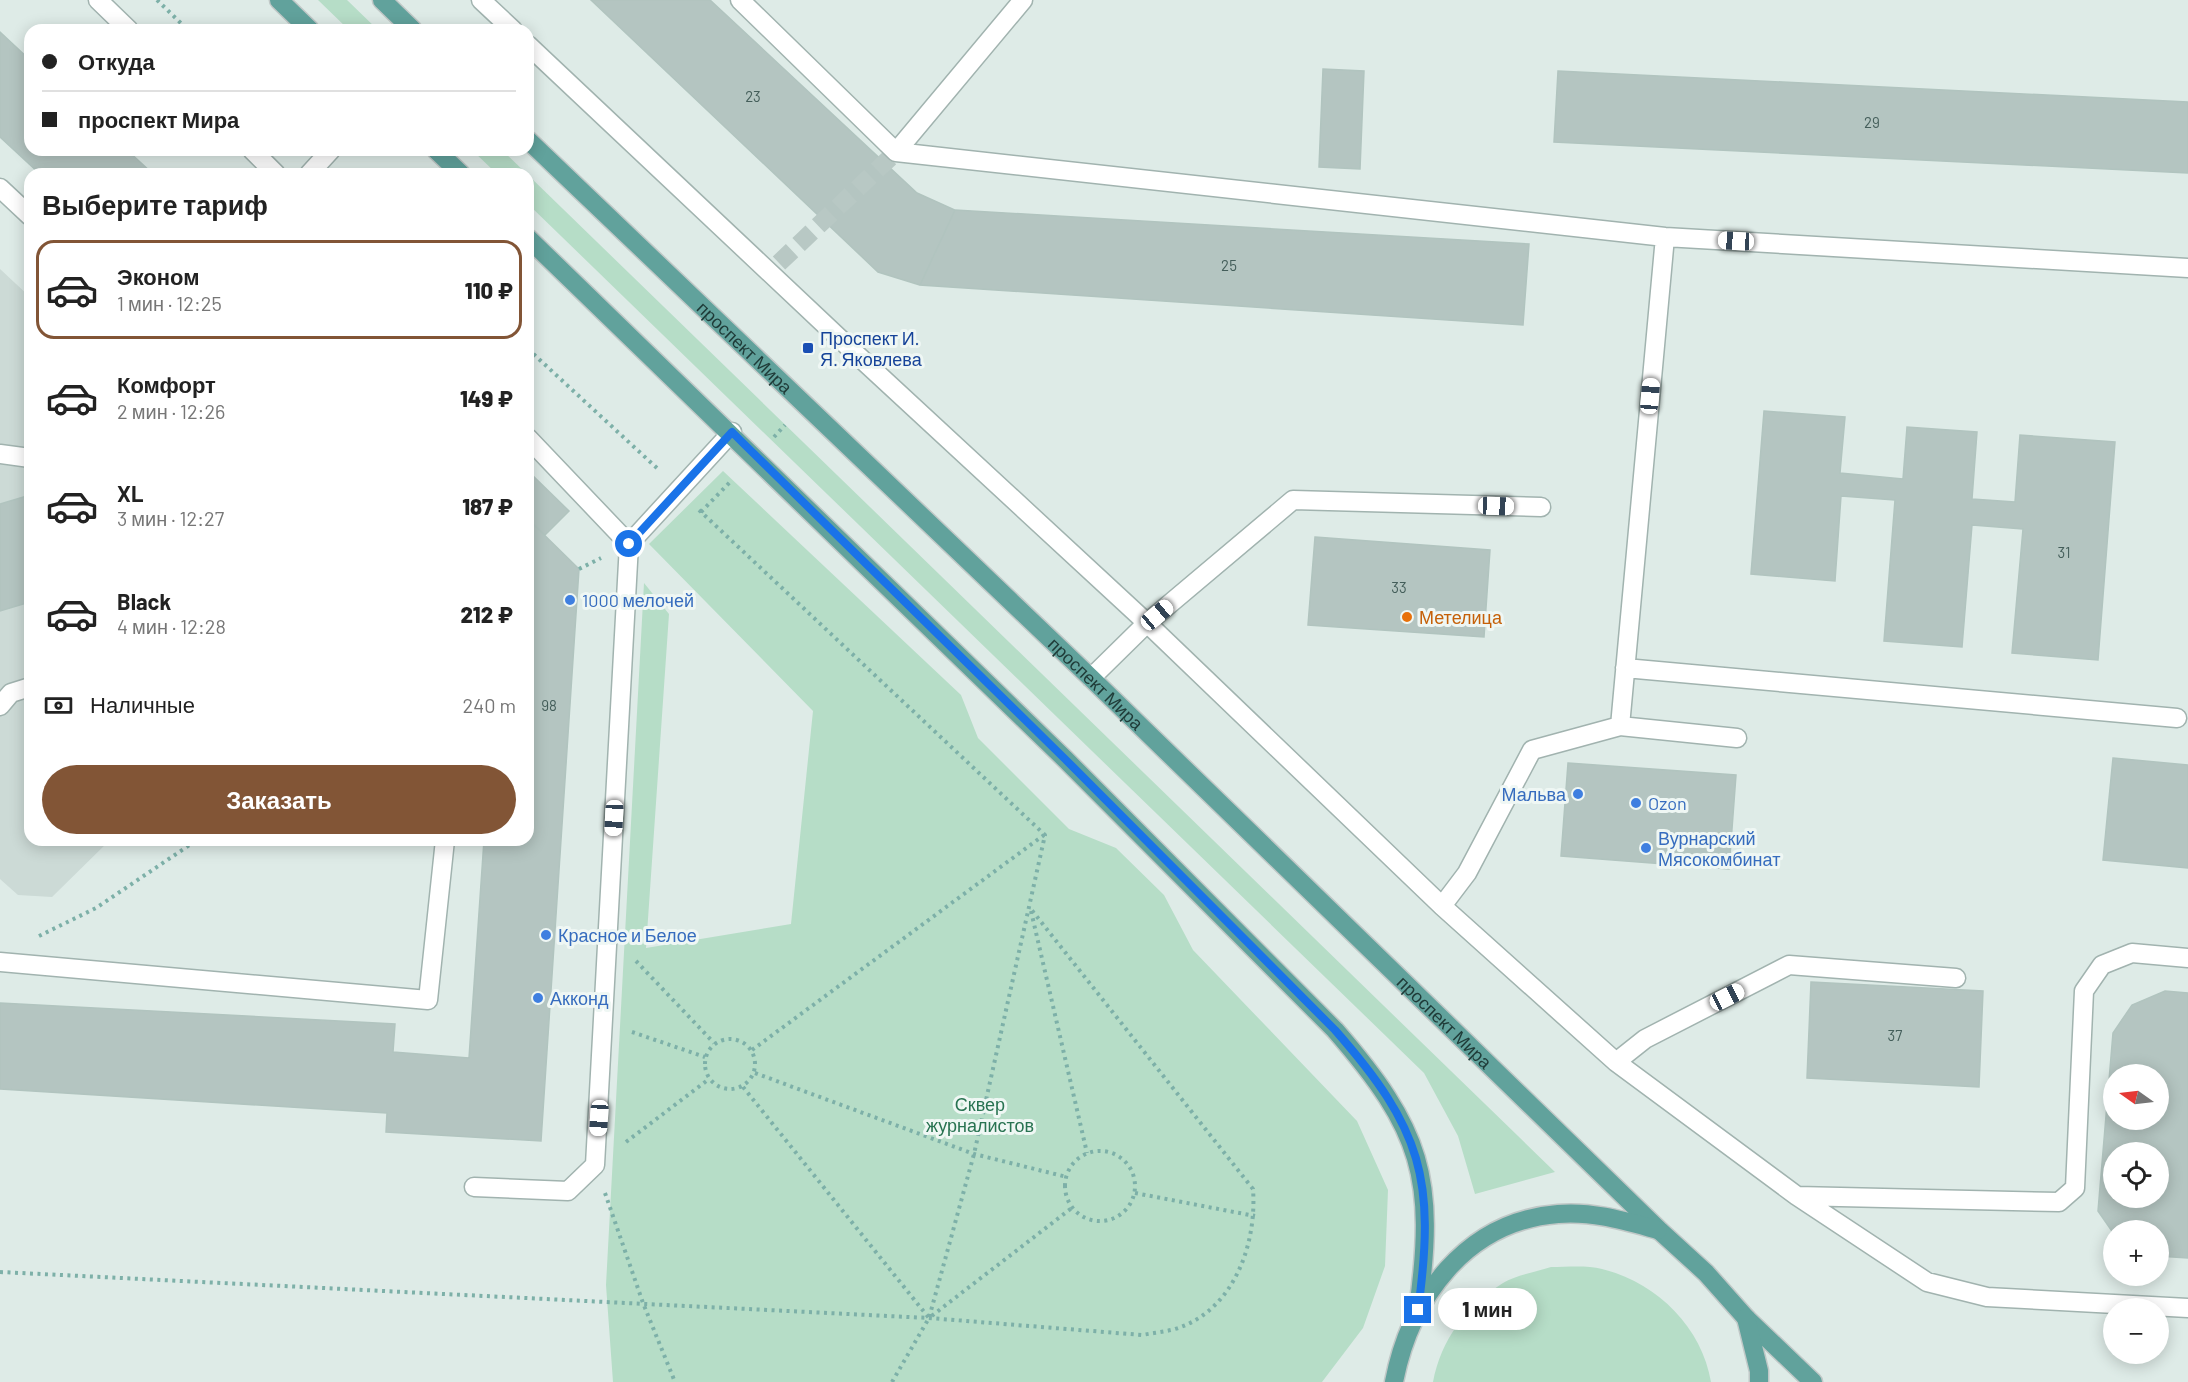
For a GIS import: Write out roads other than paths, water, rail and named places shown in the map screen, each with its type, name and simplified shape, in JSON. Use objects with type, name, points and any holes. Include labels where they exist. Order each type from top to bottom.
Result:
[{"type":"main road","points":[[279,0],[304,24]]},
{"type":"main road","points":[[382,0],[407,24]]},
{"type":"main road","name":"проспект Мира","points":[[534,146],[1091,678],[1660,1231],[1707,1273],[1746,1318],[1813,1382]]},
{"type":"main road","points":[[442,156],[455,168]]},
{"type":"main road","points":[[534,244],[732,432],[1073,767],[1335,1030],[1373,1074],[1402,1120],[1417,1159],[1426,1202],[1425,1252],[1418,1310]]},
{"type":"main road","points":[[1381,1382],[1399,1355],[1418,1310],[1439,1276],[1472,1245],[1512,1225],[1558,1214],[1609,1216],[1660,1231]]},
{"type":"main road","points":[[1746,1318],[1759,1371],[1759,1382]]},
{"type":"main road","points":[[1394,1382],[1399,1355]]},
{"type":"lane","points":[[98,0],[123,24]]},
{"type":"lane","points":[[481,0],[507,24]]},
{"type":"lane","points":[[740,0],[896,152],[1665,237],[2188,268]]},
{"type":"lane","points":[[896,152],[1023,0]]},
{"type":"lane","points":[[534,50],[773,267],[1442,906],[1616,1062],[1797,1196],[1927,1282],[1987,1297],[2188,1308]]},
{"type":"lane","points":[[258,156],[270,168]]},
{"type":"lane","points":[[314,168],[326,156]]},
{"type":"lane","points":[[0,188],[24,210]]},
{"type":"lane","points":[[1620,726],[1665,237]]},
{"type":"lane","points":[[474,1187],[568,1191],[596,1165],[629,544],[732,432]]},
{"type":"lane","points":[[534,444],[629,544]]},
{"type":"lane","points":[[0,454],[24,457]]},
{"type":"lane","points":[[1091,678],[1148,623],[1293,500],[1541,507]]},
{"type":"lane","points":[[1625,668],[2177,718]]},
{"type":"lane","points":[[4,696],[24,689]]},
{"type":"lane","points":[[1442,906],[1467,873],[1532,750],[1620,726],[1737,738]]},
{"type":"lane","points":[[0,962],[428,1000],[444,846]]},
{"type":"lane","points":[[1797,1196],[2059,1202],[2074,1188],[2084,991],[2102,965],[2132,953],[2188,958]]},
{"type":"lane","points":[[1616,1062],[1645,1039],[1789,965],[1956,978]]},
{"type":"tunnel","points":[[779,263],[896,152]]},
{"type":"place","name":"Проспект И. Я. Яковлева","points":[[808,348]]},
{"type":"place","name":"1000 мелочей","points":[[570,600]]},
{"type":"place","name":"Метелица","points":[[1407,617]]},
{"type":"place","name":"Мальва","points":[[1578,794]]},
{"type":"place","name":"Ozon","points":[[1636,803]]},
{"type":"place","name":"Вурнарский Мясокомбинат","points":[[1646,848]]},
{"type":"place","name":"Красное и Белое","points":[[546,935]]},
{"type":"place","name":"Акконд","points":[[538,998]]},
{"type":"park label","name":"Сквер журналистов","points":[[980,1114]]}]
